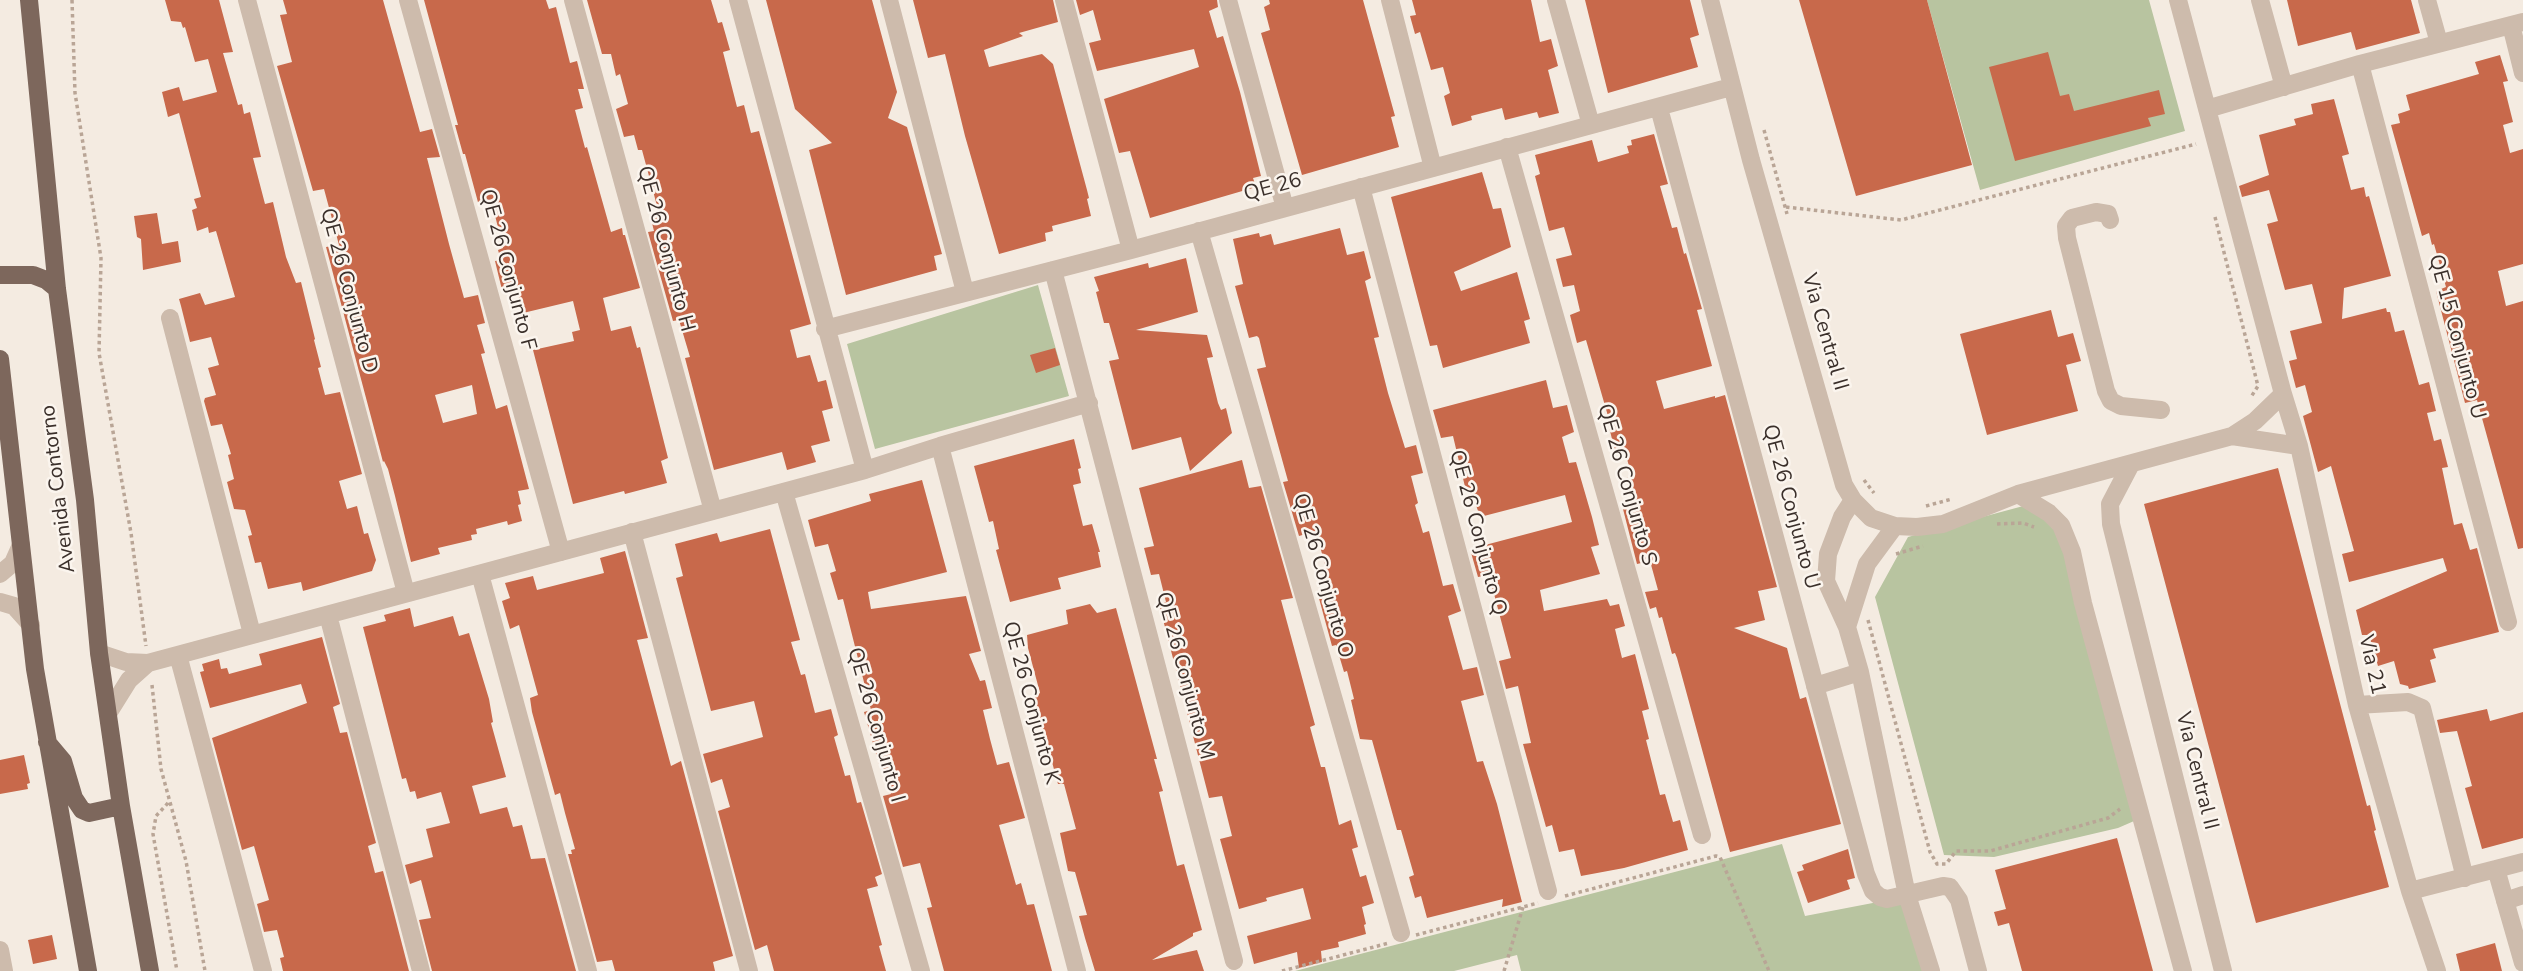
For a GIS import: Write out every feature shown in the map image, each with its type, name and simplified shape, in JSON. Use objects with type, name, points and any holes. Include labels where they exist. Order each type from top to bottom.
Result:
[{"type":"main road","name":"Avenida Contorno","points":[[29,0],[57,289],[85,500],[99,653],[121,806],[150,971]]},
{"type":"main road","points":[[0,275],[33,275],[46,280],[57,289]]},
{"type":"main road","name":"Avenida Contorno","points":[[0,359],[47,742],[88,971]]},
{"type":"main road","points":[[47,742],[63,761],[74,798],[82,810],[89,813],[121,806]]},
{"type":"street","name":"QE 26 Conjunto D","points":[[247,0],[406,593]]},
{"type":"street","name":"QE 26 Conjunto F","points":[[408,0],[561,552]]},
{"type":"street","name":"QE 26 Conjunto H","points":[[573,0],[713,511]]},
{"type":"street","points":[[738,0],[865,470]]},
{"type":"street","points":[[888,0],[965,292]]},
{"type":"street","points":[[1064,0],[1131,250]]},
{"type":"street","points":[[1228,0],[1285,208]]},
{"type":"street","points":[[1390,0],[1433,168]]},
{"type":"street","points":[[1556,0],[1591,125]]},
{"type":"street","name":"Via Central II","points":[[1710,0],[1731,87],[1844,485],[1853,500],[1871,518],[1895,526],[1943,524],[2018,494],[2232,436],[2255,422],[2283,394]]},
{"type":"street","points":[[2178,0],[2283,394]]},
{"type":"street","points":[[2260,0],[2284,88]]},
{"type":"street","points":[[2427,0],[2439,43]]},
{"type":"street","points":[[2207,109],[2360,64],[2517,24],[2523,73]]},
{"type":"street","name":"QE 15 Conjunto U","points":[[2360,64],[2508,622]]},
{"type":"street","name":"QE 26","points":[[825,329],[1131,250],[1731,87]]},
{"type":"street","name":"QE 26 Conjunto U","points":[[1659,108],[1866,874],[1873,891],[1880,897],[1902,897]]},
{"type":"street","name":"QE 26 Conjunto S","points":[[1507,147],[1702,835]]},
{"type":"street","name":"QE 26 Conjunto Q","points":[[1361,187],[1554,896]]},
{"type":"street","points":[[2110,220],[2108,214],[2096,212],[2072,218],[2066,226],[2106,391],[2111,401],[2121,406],[2161,410]]},
{"type":"street","name":"QE 26 Conjunto O","points":[[1199,231],[1402,937]]},
{"type":"street","name":"QE 26 Conjunto M","points":[[1053,270],[1234,961]]},
{"type":"street","points":[[170,318],[252,634]]},
{"type":"street","name":"Via 21","points":[[2283,394],[2299,446],[2357,705],[2410,891],[2437,971]]},
{"type":"street","points":[[99,653],[126,662],[148,663],[865,470],[1089,403]]},
{"type":"street","points":[[2232,436],[2299,446]]},
{"type":"street","name":"QE 26 Conjunto K","points":[[940,446],[1077,971]]},
{"type":"street","name":"Via Central II","points":[[2131,464],[2110,504],[2111,524],[2223,971]]},
{"type":"street","name":"QE 26 Conjunto I","points":[[784,492],[921,971]]},
{"type":"street","points":[[2018,494],[2049,513],[2061,525],[2071,552],[2183,971]]},
{"type":"street","points":[[1853,500],[1833,539],[1828,554],[1826,581],[1847,627],[1860,672],[1902,897],[1931,971]]},
{"type":"street","points":[[1847,627],[1867,564],[1895,526]]},
{"type":"street","points":[[632,532],[749,971]]},
{"type":"street","points":[[0,574],[13,563],[21,545]]},
{"type":"street","points":[[480,574],[588,971]]},
{"type":"street","points":[[0,601],[14,606],[31,625]]},
{"type":"street","points":[[328,615],[421,971]]},
{"type":"street","points":[[178,655],[263,971]]},
{"type":"street","points":[[109,712],[128,680],[148,663]]},
{"type":"street","points":[[1815,686],[1860,672]]},
{"type":"street","points":[[2357,705],[2408,702],[2422,708],[2465,878]]},
{"type":"street","points":[[2410,891],[2523,862]]},
{"type":"street","points":[[2496,869],[2523,963]]},
{"type":"street","points":[[1902,897],[1943,886],[1950,887],[1959,900],[1978,971]]},
{"type":"street","points":[[2505,901],[2523,895]]},
{"type":"street","points":[[0,951],[4,971]]},
{"type":"path","points":[[72,0],[75,93],[101,258],[99,353],[131,533],[161,769],[168,803],[186,861],[205,971]]},
{"type":"path","points":[[1761,119],[1789,221]]},
{"type":"path","points":[[1786,207],[1901,220],[2196,144]]},
{"type":"path","points":[[2213,211],[2258,386],[2247,404]]},
{"type":"path","points":[[1860,475],[1881,501]]},
{"type":"path","points":[[1922,507],[1961,496]]},
{"type":"path","points":[[1987,527],[1999,523],[2023,523],[2036,528]]},
{"type":"path","points":[[1891,555],[1927,545]]},
{"type":"path","points":[[1865,609],[1930,852],[1937,864],[1946,864],[1956,851],[2001,848],[2108,818],[2122,808]]},
{"type":"path","points":[[168,803],[156,816],[153,834],[177,971]]},
{"type":"path","points":[[1282,971],[1523,907],[1554,896],[1716,856],[1720,857],[1769,971]]},
{"type":"path","points":[[1504,971],[1523,907]]},
{"type":"green space","points":[[1927,0],[2149,0],[2185,131],[1980,190]]},
{"type":"green space","points":[[1038,285],[1069,396],[875,449],[847,344]]},
{"type":"green space","points":[[2027,505],[2067,527],[2141,818],[2118,828],[1994,857],[1944,855],[1875,597],[1908,537]]},
{"type":"green space","points":[[1782,844],[1805,916],[1904,897],[1930,971],[1521,971],[1517,955],[1454,971],[1295,971]]},
{"type":"building","points":[[165,0],[219,0],[233,52],[223,53],[238,105],[242,104],[244,114],[250,112],[261,157],[253,158],[265,204],[273,202],[286,257],[296,283],[301,282],[325,395],[340,392],[362,474],[339,481],[347,509],[357,506],[364,534],[368,533],[376,560],[372,571],[303,591],[301,582],[268,589],[261,562],[255,563],[248,536],[252,535],[245,510],[234,509],[227,482],[234,479],[228,455],[231,454],[222,424],[211,426],[204,401],[205,398],[216,395],[208,368],[219,365],[211,337],[190,342],[179,299],[200,293],[205,305],[235,297],[216,231],[209,233],[208,227],[197,231],[192,210],[197,208],[194,199],[201,197],[179,113],[168,117],[162,92],[179,87],[183,101],[217,92],[208,59],[195,62],[185,27],[183,28],[181,22],[171,21]]},
{"type":"building","points":[[283,0],[383,0],[420,132],[432,129],[440,157],[427,158],[449,244],[464,298],[478,295],[485,323],[477,325],[485,353],[481,354],[496,409],[507,405],[529,489],[518,491],[522,521],[508,525],[507,521],[476,529],[477,534],[471,535],[472,540],[438,548],[440,554],[411,562],[326,247],[339,245],[324,189],[313,191],[277,66],[292,62],[280,15],[287,14]],"holes":[[[472,385],[477,414],[443,423],[435,395]]]},
{"type":"building","points":[[424,0],[546,0],[549,9],[556,7],[570,63],[577,61],[584,89],[578,89],[583,108],[575,110],[585,148],[587,147],[611,232],[622,228],[640,288],[603,298],[611,331],[631,326],[637,348],[640,347],[668,458],[661,461],[667,483],[573,504],[533,350],[574,341],[572,332],[580,330],[573,301],[523,313],[516,287],[502,290],[495,261],[501,260],[498,250],[503,248],[492,203],[479,206],[455,125],[458,125]]},
{"type":"building","points":[[587,0],[711,0],[718,23],[722,22],[730,50],[723,52],[737,107],[744,105],[751,133],[759,131],[811,324],[790,330],[797,358],[810,355],[818,382],[826,380],[833,408],[822,411],[830,441],[811,446],[816,462],[787,470],[782,452],[714,470],[685,358],[690,357],[679,320],[673,321],[648,232],[654,231],[651,219],[660,217],[642,150],[638,150],[634,135],[624,137],[616,109],[628,104],[620,74],[616,76],[611,54],[602,54]]},
{"type":"building","points":[[766,0],[872,0],[897,92],[888,118],[907,127],[942,254],[934,256],[937,270],[846,295],[809,150],[832,143],[795,109]]},
{"type":"building","points":[[913,0],[1053,0],[1058,22],[1019,33],[1023,36],[984,50],[989,67],[1042,54],[1053,64],[1089,198],[1091,216],[1052,226],[1053,231],[1045,233],[1046,241],[999,254],[945,54],[928,58]]},
{"type":"building","points":[[1076,0],[1217,0],[1218,7],[1209,11],[1217,38],[1223,36],[1240,92],[1261,176],[1253,178],[1256,187],[1150,218],[1130,151],[1119,153],[1104,99],[1199,67],[1194,49],[1097,71],[1089,43],[1101,40],[1093,10],[1080,15]]},
{"type":"building","points":[[1269,0],[1363,0],[1395,116],[1391,117],[1399,147],[1302,175],[1261,33],[1270,30],[1264,7],[1270,4]]},
{"type":"building","points":[[1412,0],[1531,0],[1540,42],[1551,39],[1558,66],[1548,70],[1559,113],[1539,118],[1537,112],[1505,120],[1502,108],[1471,116],[1472,120],[1452,126],[1444,96],[1450,93],[1443,67],[1431,70],[1420,32],[1415,34],[1410,16],[1416,15]]},
{"type":"building","points":[[1585,0],[1690,0],[1699,35],[1690,38],[1698,67],[1608,93]]},
{"type":"building","points":[[1799,0],[1927,0],[1972,165],[1856,196]]},
{"type":"building","points":[[2287,0],[2411,0],[2420,33],[2356,50],[2351,32],[2298,46]]},
{"type":"building","points":[[2048,52],[2060,96],[2069,94],[2074,111],[2159,90],[2165,114],[2148,118],[2151,126],[2015,161],[1989,67]]},
{"type":"building","points":[[2500,55],[2508,81],[2503,82],[2513,122],[2503,125],[2510,153],[2523,149],[2523,264],[2498,271],[2506,306],[2523,301],[2523,548],[2518,549],[2477,400],[2465,403],[2436,291],[2446,287],[2429,233],[2422,236],[2391,125],[2400,123],[2398,114],[2410,110],[2406,95],[2479,74],[2475,62]]},
{"type":"building","points":[[2334,99],[2349,154],[2342,156],[2351,190],[2364,187],[2366,197],[2369,196],[2391,276],[2344,288],[2342,319],[2386,308],[2387,312],[2390,312],[2395,332],[2404,330],[2419,385],[2429,382],[2436,411],[2427,413],[2434,441],[2441,439],[2448,467],[2442,468],[2454,525],[2462,523],[2470,550],[2477,548],[2499,632],[2433,649],[2436,658],[2430,660],[2436,682],[2409,689],[2408,686],[2400,684],[2394,661],[2378,666],[2369,635],[2362,635],[2356,610],[2447,571],[2443,558],[2349,582],[2342,554],[2354,551],[2331,466],[2318,472],[2303,416],[2312,412],[2305,385],[2296,388],[2289,361],[2297,359],[2290,331],[2322,323],[2312,284],[2285,290],[2267,224],[2278,221],[2269,190],[2242,197],[2239,186],[2269,175],[2259,135],[2296,125],[2294,119],[2313,114],[2311,104]]},
{"type":"building","points":[[1654,134],[1668,184],[1660,186],[1672,228],[1677,227],[1684,254],[1686,253],[1702,309],[1697,310],[1712,366],[1656,381],[1664,409],[1725,395],[1777,587],[1758,591],[1765,620],[1734,628],[1787,648],[1800,699],[1806,697],[1841,824],[1730,852],[1677,658],[1675,653],[1672,654],[1662,617],[1659,618],[1656,607],[1650,609],[1645,592],[1658,590],[1650,561],[1637,564],[1623,509],[1633,504],[1626,478],[1632,477],[1624,448],[1615,451],[1610,423],[1586,340],[1577,343],[1570,315],[1580,311],[1574,285],[1563,287],[1556,259],[1572,255],[1564,227],[1549,231],[1535,176],[1540,174],[1535,155],[1592,140],[1598,162],[1629,153],[1627,146],[1632,145],[1631,140]]},
{"type":"building","points":[[1482,172],[1493,209],[1501,208],[1511,247],[1454,272],[1461,291],[1517,272],[1530,319],[1524,321],[1530,343],[1443,368],[1437,345],[1430,346],[1391,197]]},
{"type":"building","points":[[157,213],[162,244],[178,241],[181,262],[143,270],[141,239],[137,237],[134,216]]},
{"type":"building","points":[[1340,228],[1347,255],[1364,251],[1371,278],[1365,281],[1379,337],[1374,338],[1388,393],[1405,448],[1416,445],[1423,473],[1411,476],[1418,503],[1415,505],[1423,533],[1429,531],[1443,586],[1453,584],[1461,611],[1448,616],[1463,670],[1477,667],[1484,695],[1461,701],[1477,762],[1483,761],[1497,804],[1522,902],[1502,907],[1503,899],[1427,918],[1421,896],[1415,898],[1409,877],[1414,875],[1401,830],[1397,830],[1372,740],[1360,739],[1347,671],[1344,672],[1336,645],[1332,646],[1317,591],[1328,588],[1316,531],[1299,536],[1283,482],[1288,481],[1257,369],[1266,367],[1259,338],[1249,338],[1235,286],[1243,284],[1233,239],[1259,233],[1260,237],[1271,234],[1274,245]]},
{"type":"building","points":[[1186,258],[1198,312],[1136,330],[1207,335],[1213,357],[1207,358],[1218,403],[1221,410],[1226,408],[1232,433],[1190,471],[1181,437],[1132,450],[1109,361],[1119,359],[1109,323],[1104,323],[1094,277],[1148,263],[1149,268]]},
{"type":"building","points":[[2051,310],[2058,337],[2073,333],[2081,361],[2066,365],[2078,411],[1987,435],[1960,334]]},
{"type":"building","points":[[1055,348],[1060,365],[1036,373],[1030,355]]},
{"type":"building","points":[[1546,380],[1553,408],[1567,405],[1574,432],[1562,437],[1569,463],[1576,462],[1592,517],[1599,545],[1591,547],[1600,574],[1540,590],[1544,611],[1607,599],[1610,606],[1619,604],[1625,626],[1615,629],[1622,658],[1635,654],[1649,709],[1642,711],[1649,739],[1646,740],[1660,795],[1665,794],[1673,822],[1680,820],[1688,850],[1624,868],[1581,876],[1574,849],[1559,852],[1552,825],[1546,827],[1523,744],[1531,743],[1518,686],[1506,689],[1499,661],[1511,658],[1489,575],[1478,577],[1470,549],[1572,522],[1565,495],[1480,517],[1471,490],[1466,491],[1453,436],[1441,438],[1433,410]]},
{"type":"building","points":[[1074,439],[1081,468],[1078,469],[1081,483],[1073,485],[1083,526],[1092,524],[1101,567],[1058,578],[1061,589],[1010,602],[996,550],[999,549],[993,521],[989,522],[974,466]]},
{"type":"building","points":[[1242,460],[1249,488],[1261,486],[1293,598],[1281,600],[1315,725],[1310,727],[1321,767],[1325,767],[1339,825],[1351,820],[1358,847],[1352,849],[1360,877],[1366,875],[1374,903],[1362,907],[1366,934],[1338,942],[1339,947],[1321,951],[1322,962],[1299,968],[1297,952],[1254,964],[1247,936],[1311,919],[1303,888],[1239,909],[1220,839],[1232,836],[1222,796],[1209,798],[1159,604],[1166,602],[1159,574],[1151,575],[1144,548],[1154,546],[1139,488]]},
{"type":"building","points":[[2278,468],[2367,806],[2370,805],[2389,887],[2256,923],[2144,504]]},
{"type":"building","points":[[922,480],[947,572],[868,592],[871,609],[966,596],[981,651],[969,654],[980,681],[985,680],[992,708],[983,710],[990,739],[997,765],[1009,762],[1025,818],[999,825],[1016,885],[1021,883],[1027,905],[1034,904],[1052,971],[944,971],[927,908],[932,907],[920,863],[903,867],[883,796],[891,794],[864,712],[871,710],[843,599],[838,600],[830,573],[836,571],[828,544],[815,547],[808,520],[871,501],[869,494]]},
{"type":"building","points":[[770,529],[800,640],[791,642],[801,675],[805,674],[815,713],[831,709],[838,735],[834,737],[845,776],[850,775],[857,803],[861,802],[882,874],[875,877],[878,886],[867,889],[886,971],[774,971],[767,945],[755,950],[718,811],[730,807],[722,779],[711,783],[703,754],[763,737],[754,701],[711,711],[676,578],[683,576],[675,544],[717,533],[720,542]]},
{"type":"building","points":[[625,551],[648,638],[637,640],[671,766],[681,761],[733,956],[713,962],[715,971],[615,971],[612,960],[597,962],[568,854],[572,854],[571,850],[575,849],[560,793],[555,795],[532,712],[530,698],[538,695],[519,625],[510,629],[502,601],[510,598],[505,583],[533,576],[537,590],[604,573],[600,558]]},
{"type":"building","points":[[1090,604],[1097,613],[1116,608],[1157,759],[1154,759],[1163,791],[1159,792],[1177,866],[1184,864],[1202,930],[1152,960],[1197,950],[1204,971],[1095,971],[1079,916],[1087,915],[1075,872],[1068,871],[1060,833],[1076,829],[1064,784],[1058,784],[1034,696],[1040,693],[1027,635],[1068,624],[1066,610]]},
{"type":"building","points":[[410,608],[414,627],[453,616],[459,636],[469,633],[489,699],[491,723],[506,777],[472,786],[480,814],[507,807],[513,827],[522,825],[531,859],[545,858],[576,971],[432,971],[419,920],[431,918],[421,880],[410,884],[405,865],[433,857],[426,829],[450,823],[441,792],[417,799],[415,791],[410,792],[406,778],[402,779],[363,627],[386,621],[384,615]]},
{"type":"building","points":[[322,637],[340,704],[333,707],[340,733],[347,732],[376,843],[368,846],[375,873],[383,871],[409,971],[283,971],[280,958],[284,957],[277,930],[264,932],[257,904],[269,900],[254,846],[242,850],[212,738],[307,703],[301,684],[210,708],[200,672],[204,671],[202,664],[219,659],[221,669],[227,668],[229,674],[262,665],[259,654]]},
{"type":"building","points":[[2487,709],[2490,721],[2523,712],[2523,838],[2482,849],[2465,788],[2472,786],[2457,731],[2440,733],[2437,720]]},
{"type":"building","points":[[24,755],[30,783],[27,784],[28,789],[0,794],[0,760]]},
{"type":"building","points":[[2117,838],[2153,971],[2022,971],[2009,923],[1998,926],[1994,912],[2006,909],[1995,870]]},
{"type":"building","points":[[1848,849],[1855,878],[1847,880],[1850,889],[1808,903],[1797,872],[1804,870],[1802,865]]},
{"type":"building","points":[[52,935],[57,959],[33,964],[28,940]]},
{"type":"building","points":[[2495,943],[2502,971],[2460,971],[2456,954]]}]
